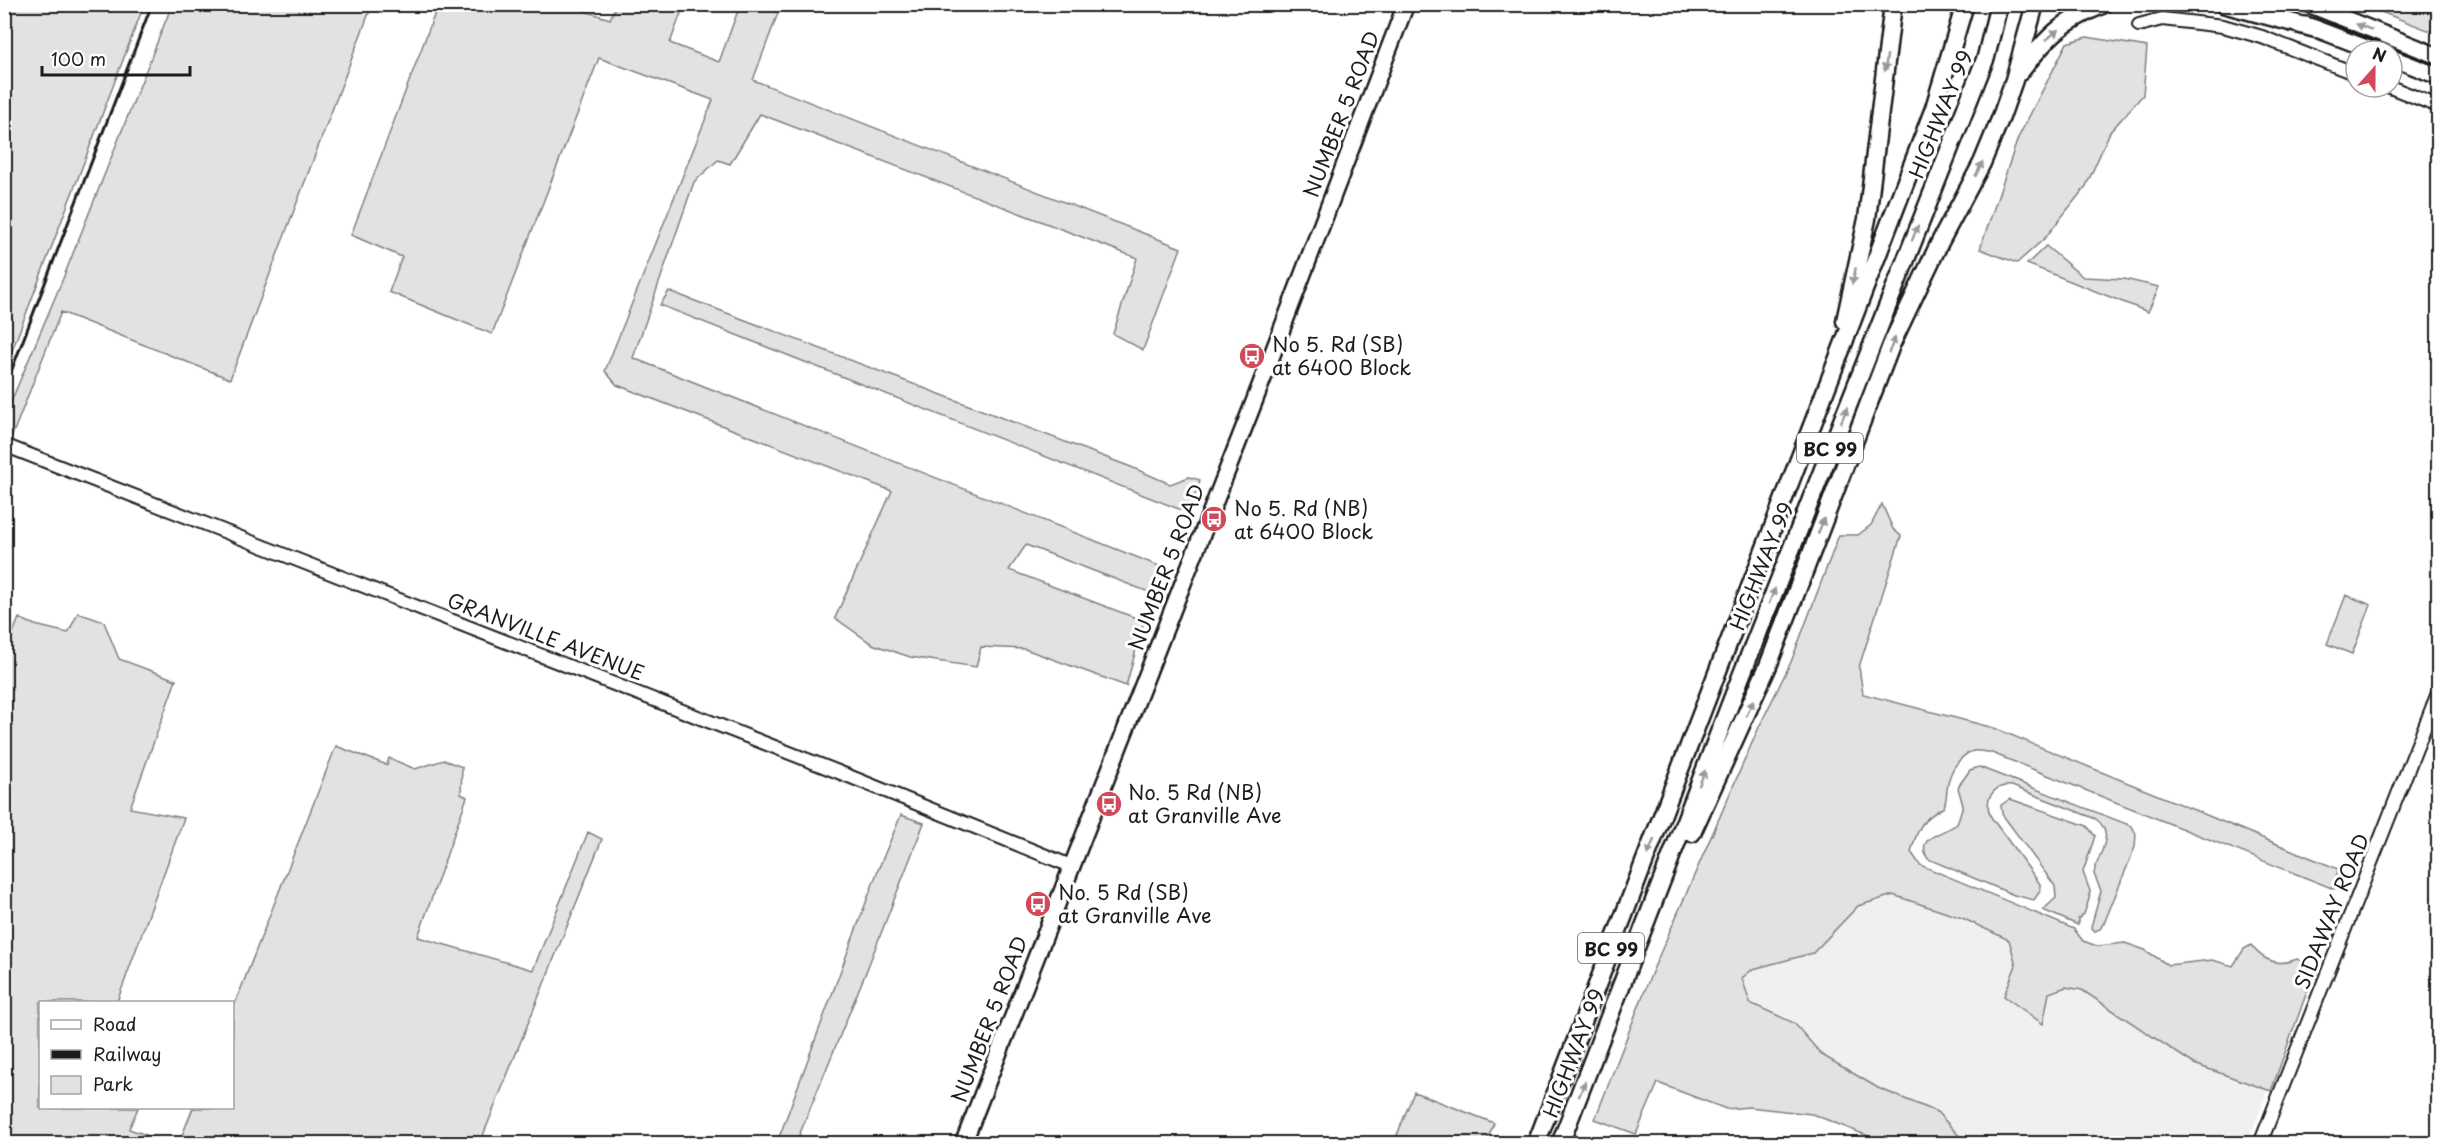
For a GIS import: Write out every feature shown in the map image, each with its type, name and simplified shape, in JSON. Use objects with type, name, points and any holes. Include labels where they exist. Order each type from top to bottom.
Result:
[{"type":"highway","points":[[1841,352],[1845,317],[1867,219],[1893,4]]},
{"type":"highway","name":"HIGHWAY 99","points":[[1536,1143],[1934,108],[1965,4]]},
{"type":"highway","name":"HIGHWAY 99","points":[[1560,1143],[1736,689],[1986,57],[1999,4]]},
{"type":"highway","points":[[1659,892],[1688,841],[1768,666],[1892,343],[1982,163],[2014,80],[2035,4]]},
{"type":"highway","points":[[2014,80],[2047,38],[2078,15],[2104,4]]},
{"type":"highway","points":[[2223,4],[2316,29]]},
{"type":"main road","name":"NUMBER 5 ROAD","points":[[963,1143],[1254,402],[1406,4]]},
{"type":"main road","points":[[2253,4],[2344,40]]},
{"type":"main road","points":[[2308,4],[2439,56]]},
{"type":"main road","points":[[2404,63],[2439,76]]},
{"type":"street","points":[[2139,25],[2162,19],[2223,26],[2262,37],[2344,69]]},
{"type":"street","points":[[2404,92],[2439,106]]},
{"type":"street","name":"GRANVILLE AVENUE","points":[[4,445],[851,777],[1071,866]]},
{"type":"street","name":"SIDAWAY ROAD","points":[[2260,1143],[2439,693]]},
{"type":"shaded area","points":[[1778,828],[2291,1031],[2247,1144],[1896,1143],[1685,1058]]},
{"type":"green space","points":[[4,5],[144,5],[5,369]]},
{"type":"green space","points":[[172,5],[372,5],[230,379],[61,312],[12,436],[5,432],[5,416],[62,281]]},
{"type":"green space","points":[[438,5],[566,5],[610,19],[616,5],[684,5],[670,43],[719,62],[740,5],[781,5],[753,80],[1181,248],[1143,350],[1113,334],[1137,258],[760,114],[730,164],[718,160],[694,182],[633,358],[1164,568],[1154,594],[1026,545],[1009,570],[1144,621],[1126,686],[1025,649],[981,647],[976,667],[910,657],[872,644],[835,618],[892,491],[617,385],[605,371],[713,100],[599,58],[492,334],[389,292],[402,257],[351,235]]},
{"type":"green space","points":[[2363,5],[2438,5],[2438,34]]},
{"type":"green space","points":[[2087,37],[2147,47],[2143,95],[2110,132],[2086,186],[2045,238],[2017,263],[1980,249],[2018,138],[2067,43]]},
{"type":"green space","points":[[2046,246],[2083,277],[2124,279],[2159,287],[2148,312],[2027,264]]},
{"type":"green space","points":[[669,291],[1131,467],[1170,484],[1189,477],[1200,480],[1189,513],[660,305]]},
{"type":"green space","points":[[1882,504],[1893,529],[1901,536],[1859,667],[1863,694],[1994,728],[2338,869],[2334,889],[1992,753],[1977,751],[1968,753],[1956,764],[1949,779],[1944,807],[1925,820],[1913,843],[1911,852],[1920,865],[2074,929],[2083,941],[2097,946],[2125,943],[2145,950],[2168,965],[2212,960],[2233,966],[2244,949],[2251,945],[2271,961],[2283,962],[2297,959],[2316,967],[2271,1091],[2194,1064],[2082,990],[2066,987],[2049,993],[2043,1024],[2004,996],[2016,965],[2009,940],[1962,918],[1893,895],[1858,906],[1813,953],[1753,969],[1742,978],[1750,1003],[1794,1023],[1822,1055],[1878,1088],[1937,1112],[1966,1143],[1886,1143],[1812,1114],[1749,1107],[1726,1109],[1658,1083],[1636,1134],[1595,1119],[1652,972],[1759,727],[1791,662],[1839,535],[1858,535],[1871,525]]},
{"type":"green space","points":[[2346,595],[2371,605],[2352,654],[2327,644]]},
{"type":"green space","points":[[78,613],[104,622],[119,659],[176,680],[130,808],[184,818],[117,1001],[39,1001],[39,1109],[138,1109],[129,1129],[169,1143],[87,1144],[76,1139],[74,1143],[5,1143],[5,653],[19,618],[35,625],[68,633]]},
{"type":"green space","points":[[336,746],[387,765],[389,758],[415,769],[444,760],[462,767],[461,794],[467,797],[418,937],[533,970],[588,832],[602,839],[480,1143],[179,1143],[193,1109],[234,1109],[234,1006]]},
{"type":"green space","points":[[1979,767],[2132,826],[2136,834],[2135,847],[2100,929],[2095,931],[2091,927],[2101,891],[2094,874],[2105,838],[2102,825],[2096,819],[2012,786],[2005,786],[1991,794],[1988,805],[1991,817],[2040,884],[2040,891],[2034,900],[2014,895],[1928,859],[1925,845],[1932,837],[1957,824],[1963,805],[1958,788],[1970,770]]},
{"type":"green space","points":[[2010,799],[2087,826],[2095,836],[2083,872],[2090,891],[2089,899],[2084,914],[2078,919],[2078,925],[2043,910],[2056,898],[2055,886],[2002,814],[2001,805]]},
{"type":"green space","points":[[901,815],[924,823],[796,1143],[777,1143],[878,870]]},
{"type":"green space","points":[[1414,1092],[1494,1123],[1486,1143],[1394,1143]]},
{"type":"railway","points":[[4,390],[152,4]]},
{"type":"place","name":"No 5. Rd (SB) at 6400 Block","points":[[1252,356]]},
{"type":"place","name":"No 5. Rd (NB) at 6400 Block","points":[[1214,519]]},
{"type":"place","name":"No. 5 Rd (NB) at Granville Ave","points":[[1109,804]]},
{"type":"place","name":"No. 5 Rd (SB) at Granville Ave","points":[[1038,904]]}]
